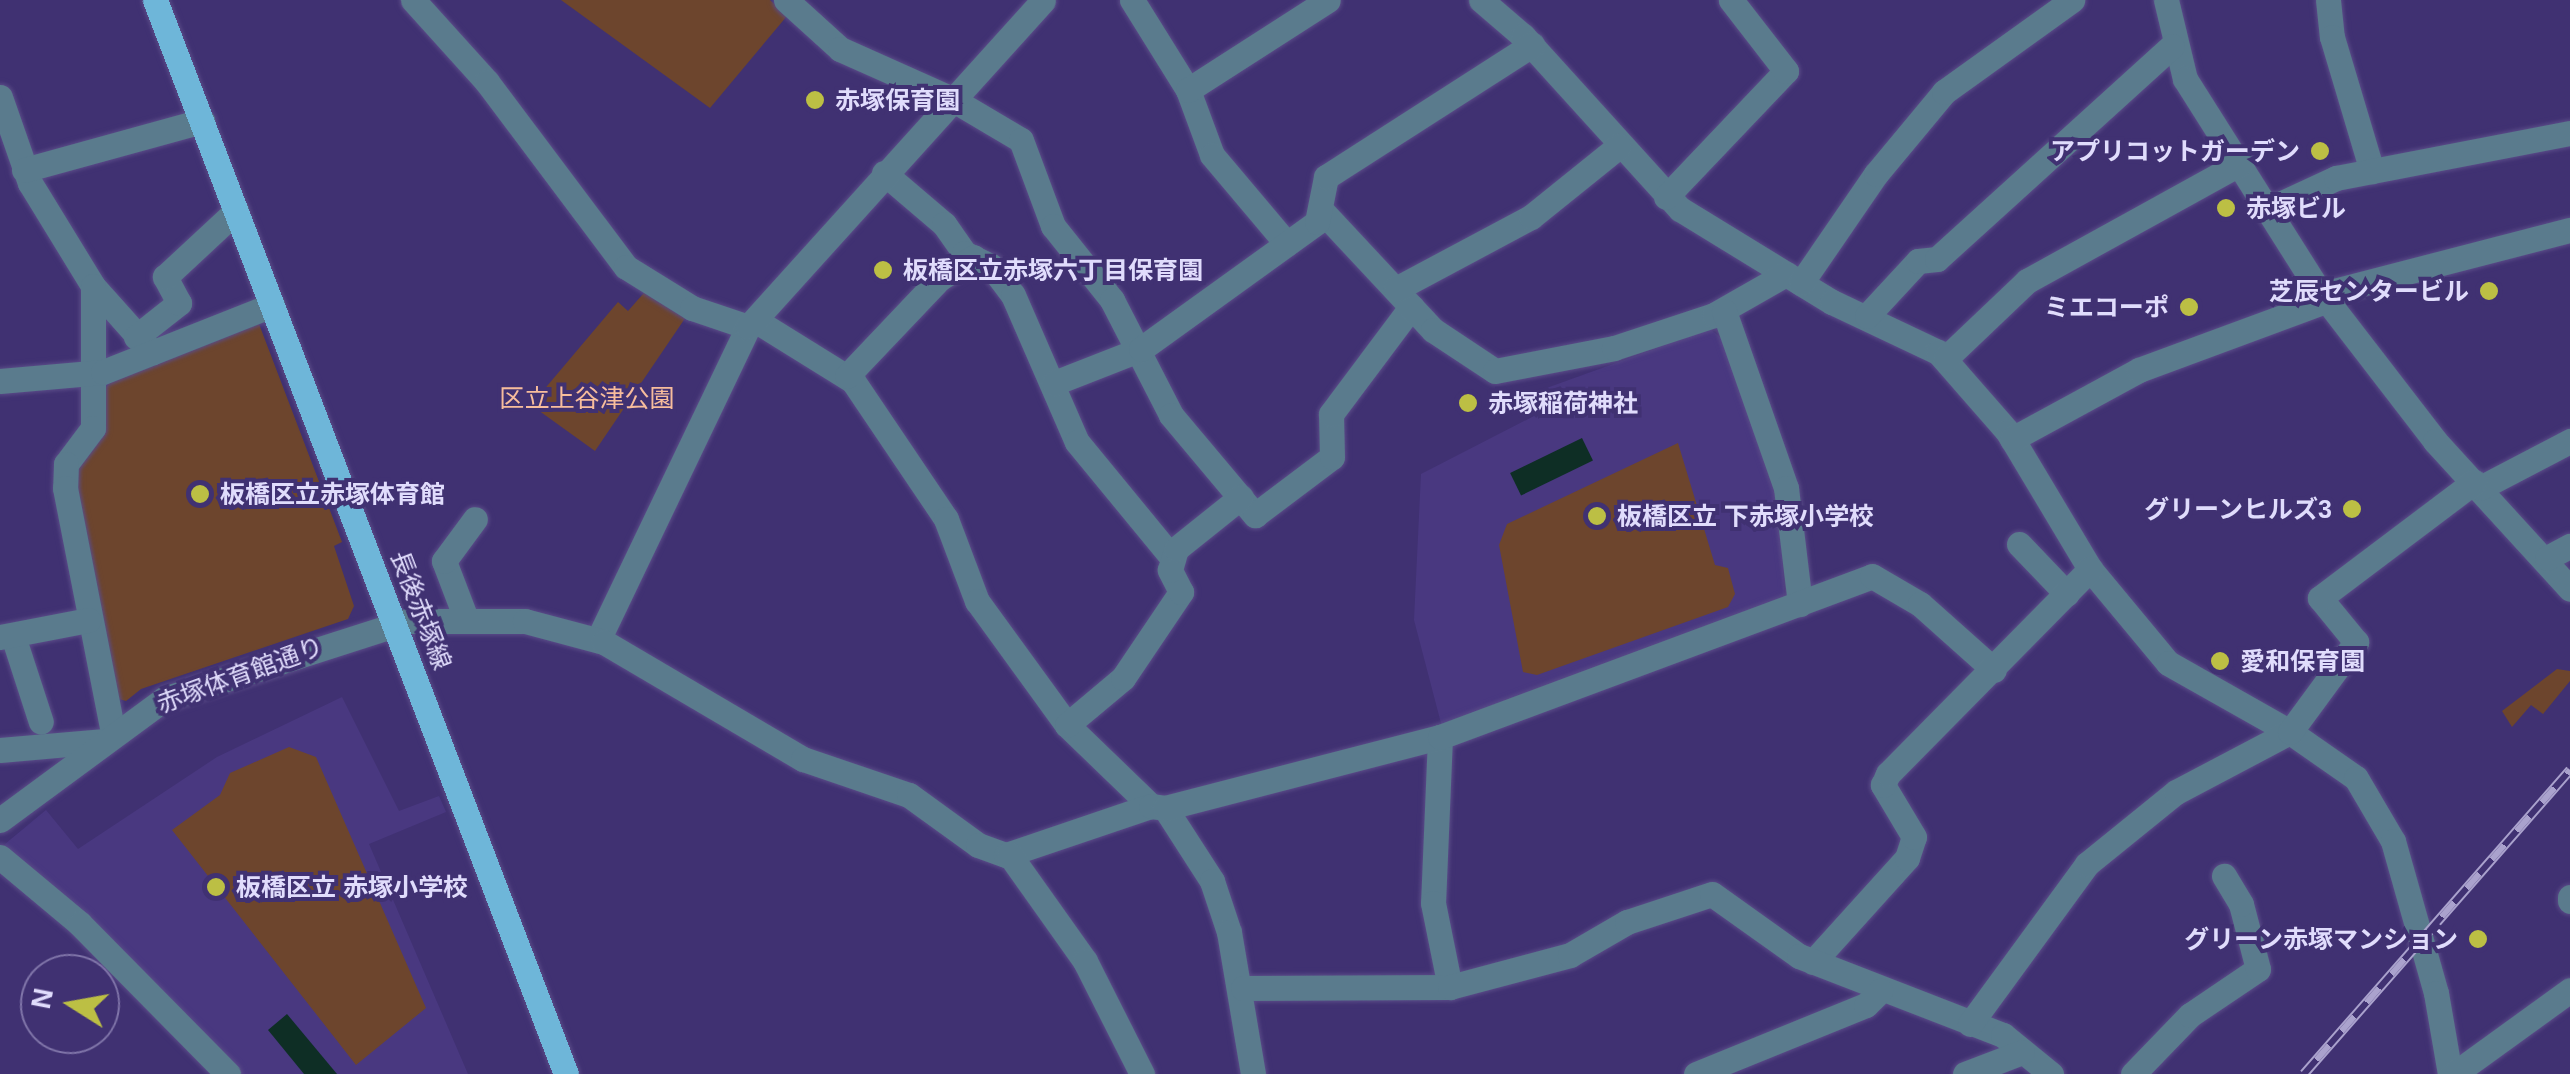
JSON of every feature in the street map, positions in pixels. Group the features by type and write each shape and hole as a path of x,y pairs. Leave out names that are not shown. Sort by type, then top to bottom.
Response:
{"main road":[{"name":"長後赤塚線","path":"155,0 566,1074"}],"street":[{"path":"413,0 486,82 626,268 692,308 753,324 847,376 946,519 976,601 1067,725 1158,807 1212,880 1243,988 1253,1074"},
{"path":"786,0 840,49 950,98 1021,140 1053,226 1112,300 1171,415 1255,515 1332,457 1331,414 1404,298 1531,217 1619,146"},
{"path":"601,641 753,324 950,98 1043,0"},
{"path":"1132,0 1188,90 1212,155 1287,244"},
{"path":"1188,90 1328,0"},
{"path":"1481,0 1532,45 1666,197 1794,278 1922,340 1945,359 2010,436 2090,569 2168,663 2290,732 2356,778 2393,841 2436,993 2452,1074 2570,990"},
{"path":"1666,197 1786,71 1731,0"},
{"path":"1321,210 1447,342 1509,372 1614,348 1724,311 1794,278 1944,92 2072,0"},
{"path":"2166,0 2172,46 2185,79 2271,208 2324,298 2477,485 2559,552 2570,589"},
{"path":"2328,0 2332,38 2372,171"},
{"path":"1054,383 1136,350 1287,244 1317,222 1326,178 1532,45"},
{"path":"1867,316 1918,261 1937,259 2172,46"},
{"path":"0,97 24,170 93,286 144,344"},
{"path":"24,170 202,121"},
{"path":"2271,208 2336,178 2570,133"},
{"path":"1945,359 2027,281 2241,164"},
{"path":"884,173 974,257 991,266 1014,295 1077,442 1173,559"},
{"path":"144,344 179,303 164,276 236,212"},
{"path":"2010,436 2139,370 2324,298 2570,230"},
{"path":"847,376 939,279 974,257"},
{"path":"0,750 35,735 107,736 65,488 66,464 93,428 93,286"},
{"path":"0,380 93,374 144,344 272,305"},
{"path":"1724,311 1786,488 1800,604"},
{"path":"1970,1024 2087,864 2176,792 2290,732 2356,642 2320,598 2477,485 2570,441"},
{"path":"1067,725 1123,678 1182,592 1170,570 1176,549 1241,498"},
{"path":"465,616 444,561 475,519"},
{"path":"2019,544 2066,594"},
{"path":"1813,962 1906,858 1914,837 1882,785 1888,774 2090,569"},
{"path":"1142,1074 1085,961 1009,854 1158,807 1440,738 1872,576 1920,604 1994,670"},
{"name":"赤塚体育館通り","path":"0,820 107,736 164,699 394,622 465,616 560,626 601,641 802,759 910,795 978,846 1009,854"},
{"path":"35,735 6,637 88,620"},
{"path":"1440,738 1433,903 1450,987"},
{"path":"0,857 80,924 228,1074"},
{"path":"2133,1074 2190,1015 2258,968 2241,904 2224,876"},
{"path":"1243,988 1450,987 1570,956 1628,922 1712,894 1813,962 1880,991 2003,1035 2051,1074"},
{"path":"1696,1074 1866,1005 1880,991"},
{"path":"1966,1074 2022,1052"}],"shaded area":[{"name":"板橋区立 下赤塚小学校","path":"1710,329 1724,340 1778,504 1785,599 1442,727 1414,620 1421,474 1534,416 1530,394"},
{"path":"1582,438 1593,460 1521,496 1510,473"},
{"name":"板橋区立 赤塚小学校","path":"342,697 399,811 439,796 446,812 369,844 468,1074 234,1074 120,964 120,954 109,954 6,855 5,844 46,810 78,849 217,757"},
{"path":"287,1014 337,1074 304,1074 268,1030"}],"green space":[{"path":"561,0 770,0 787,16 710,108"},
{"name":"区立上谷津公園","path":"650,286 692,308 595,451 531,405 618,302 628,311"},
{"name":"板橋区立赤塚体育館","path":"259,324 342,542 334,546 354,606 348,619 141,689 126,701 115,698 78,519 77,469 105,434 103,391 110,382"},
{"path":"1678,443 1715,565 1728,568 1735,594 1728,607 1537,675 1523,672 1499,545 1507,524"},
{"path":"2557,669 2570,671 2570,681 2543,714 2531,705 2512,727 2502,711"},
{"path":"289,747 316,757 426,1008 356,1065 172,830 220,795 230,773"}],"railway":[{"path":"2304,1074 2570,770"}],"place":[{"name":"赤塚保育園","path":"815,100"},
{"name":"アプリコットガーデン","path":"2320,151"},
{"name":"赤塚ビル","path":"2226,208"},
{"name":"板橋区立赤塚六丁目保育園","path":"883,270"},
{"name":"芝辰センタービル","path":"2489,291"},
{"name":"ミエコーポ","path":"2189,307"},
{"name":"赤塚稲荷神社","path":"1468,403"},
{"name":"板橋区立赤塚体育館","path":"200,494"},
{"name":"グリーンヒルズ3","path":"2352,509"},
{"name":"板橋区立 下赤塚小学校","path":"1597,516"},
{"name":"愛和保育園","path":"2220,661"},
{"name":"板橋区立 赤塚小学校","path":"216,887"},
{"name":"グリーン赤塚マンション","path":"2478,939"}]}
